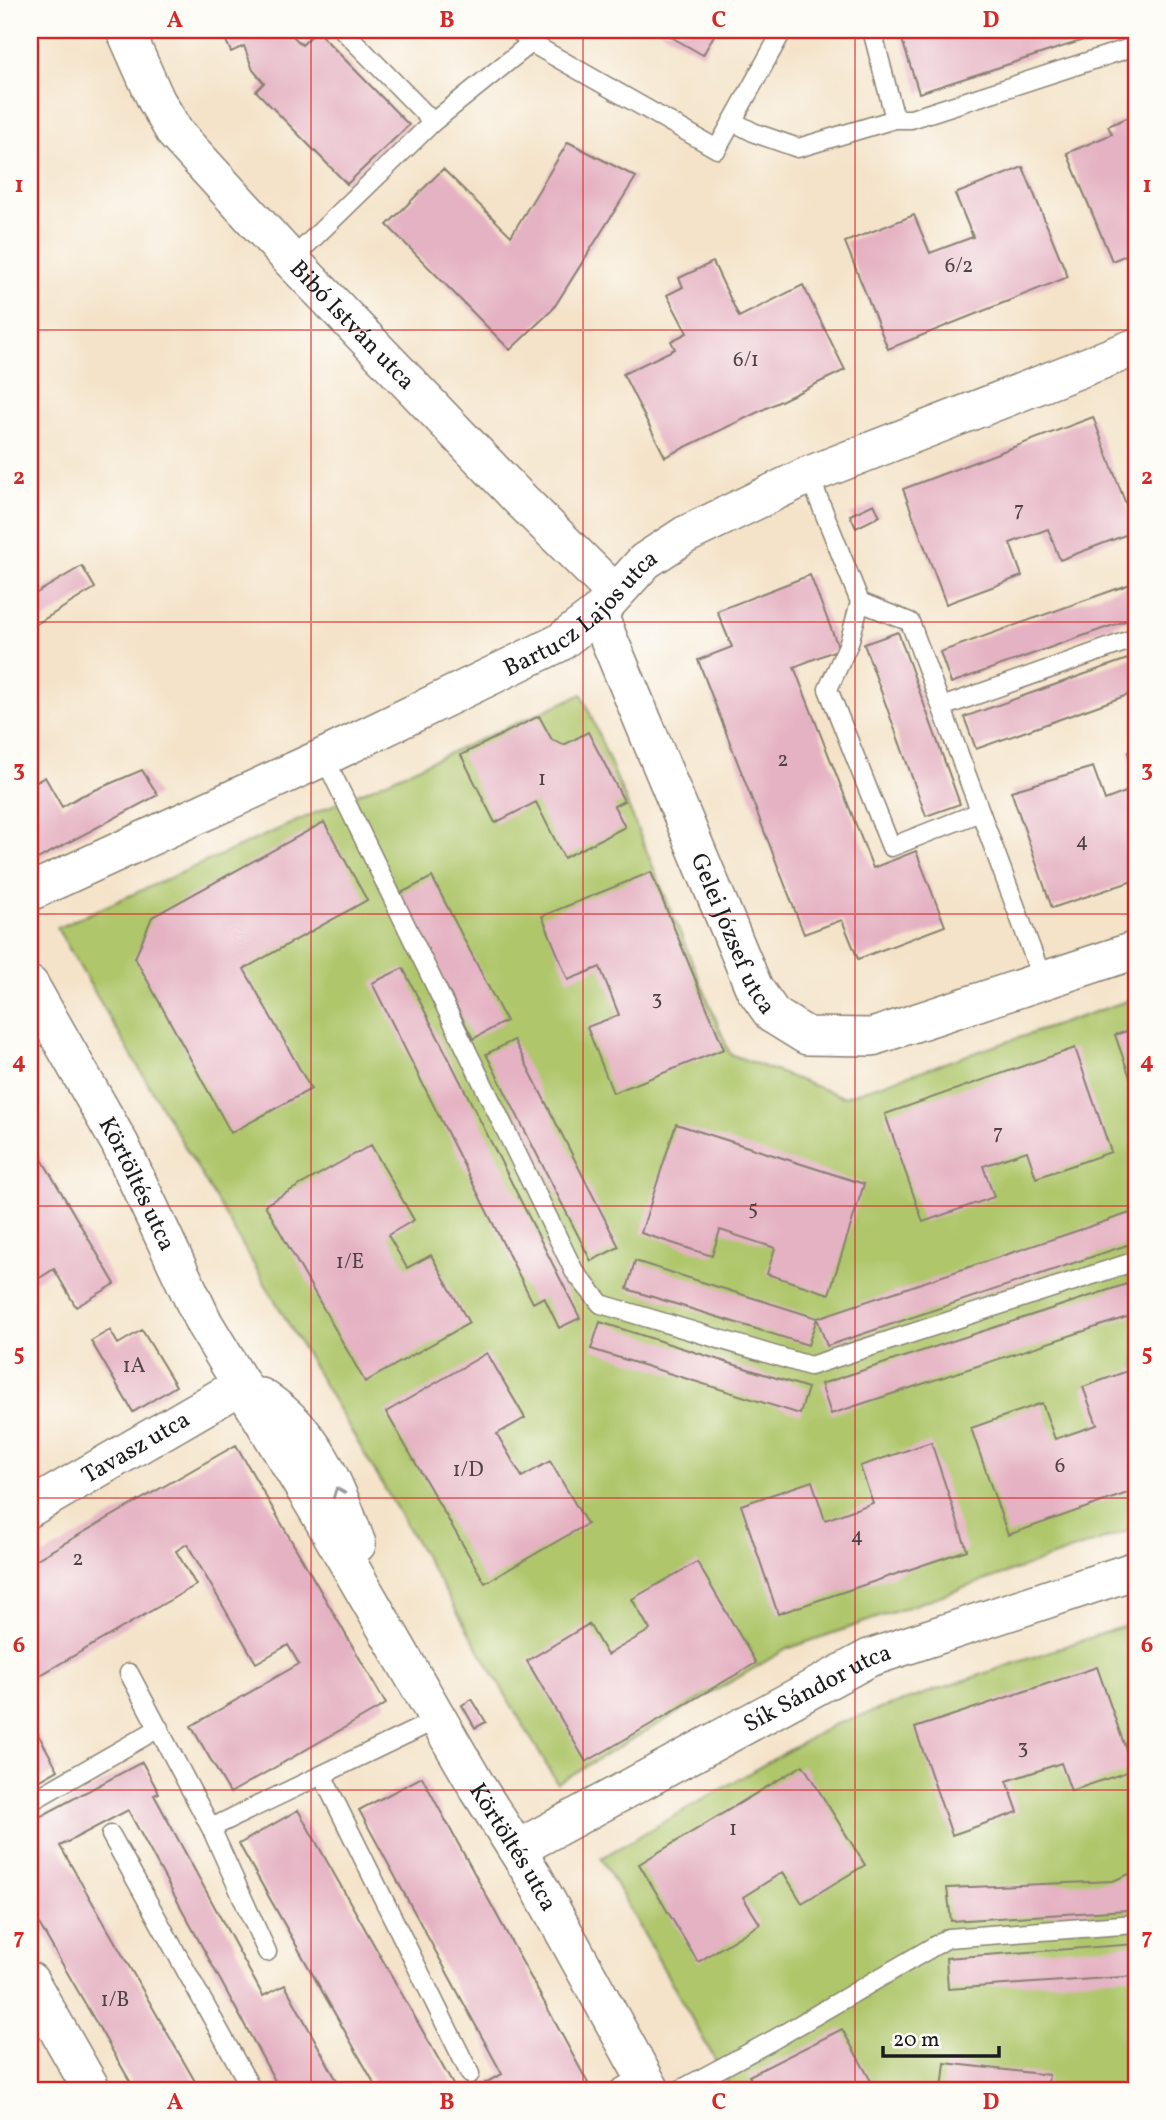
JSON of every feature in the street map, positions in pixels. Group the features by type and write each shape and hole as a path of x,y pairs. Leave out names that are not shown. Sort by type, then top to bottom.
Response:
{"street":[{"name":"Bibó István utca","path":"125,30 156,100 175,133 291,260 518,497 607,603"},
{"name":"Bartucz Lajos utca","path":"30,892 324,757 559,643 607,603 645,561 685,535 809,475 1136,347"},
{"name":"Gelei József utca","path":"607,603 754,988 773,1015 807,1036 873,1037 1136,950"},
{"name":"Körtöltés utca","path":"30,985 120,1144 204,1323 242,1385 285,1413 314,1447 330,1474 358,1545 372,1604 517,1849 637,2085"},
{"name":"Tavasz utca","path":"30,1508 242,1385"},
{"name":"Sík Sándor utca","path":"517,1849 869,1658 1136,1570"},
{"path":"30,1980 92,2090"}],"lane":[{"path":"342,30 433,122"},
{"path":"517,30 536,36 717,149 783,30"},
{"path":"873,30 895,118"},
{"path":"291,260 433,122 536,36"},
{"path":"732,121 754,133 798,148 895,118 911,119 1136,46"},
{"path":"809,475 860,602 849,643 828,688 891,847 980,812"},
{"path":"860,602 910,622 1043,981"},
{"path":"942,707 1136,638"},
{"path":"324,757 574,1271 601,1304 810,1366 1136,1261"},
{"path":"129,1673 211,1828 267,1952"},
{"path":"211,1828 438,1719"},
{"path":"30,1802 159,1728"},
{"path":"322,1775 470,2074"},
{"path":"111,1835 252,2090"},
{"path":"680,2090 773,2040 948,1938 1136,1924"}],"green space":[{"path":"582,694 730,1054 844,1097 1136,998 1136,1528 787,1649 557,1783 57,928"},
{"path":"1136,1622 1136,2090 732,2090 601,1858 833,1725"}],"building":[{"path":"221,30 287,30 302,45 317,31 409,125 347,184 256,91 264,83 253,70 244,46 231,52"},
{"path":"659,30 717,30 703,55"},
{"path":"899,30 1080,30 1084,40 919,93"},
{"path":"1136,114 1136,251 1112,261 1067,153 1112,134 1108,126"},
{"path":"568,142 636,177 553,309 510,350 387,225 443,169 511,236"},
{"path":"1023,167 1068,277 888,349 845,242 914,215 930,253 973,237 955,194"},
{"path":"713,262 739,317 803,285 845,370 665,457 623,374 675,349 671,341 687,333 667,295 683,287 679,278"},
{"path":"1093,417 1136,531 1060,560 1048,529 1010,543 1022,576 946,604 903,489"},
{"path":"874,504 880,516 856,528 850,515"},
{"path":"82,566 95,588 30,628 30,597"},
{"path":"810,575 839,649 794,667 873,868 916,851 945,926 858,959 842,920 804,934 698,660 732,647 717,611"},
{"path":"1136,582 1136,617 951,683 940,652"},
{"path":"898,632 960,804 926,816 864,644"},
{"path":"1136,656 1136,692 976,749 964,717"},
{"path":"539,716 552,740 564,745 588,732 624,801 614,806 625,827 564,858 536,802 495,823 461,755"},
{"path":"1136,749 1136,774 1128,752"},
{"path":"1093,767 1105,800 1136,788 1136,880 1052,908 1011,791"},
{"path":"142,770 158,795 34,861 30,853 30,785 45,777 62,807"},
{"path":"324,822 367,900 244,969 311,1089 231,1133 135,958 152,917"},
{"path":"651,872 724,1049 613,1093 587,1027 619,1015 600,967 568,980 542,916"},
{"path":"432,877 506,1021 473,1039 399,894"},
{"path":"403,968 580,1318 559,1328 544,1297 533,1303 372,983"},
{"path":"1136,1028 1136,1094 1115,1035"},
{"path":"514,1040 619,1247 591,1261 486,1054"},
{"path":"1075,1048 1111,1152 1036,1178 1027,1151 983,1166 994,1197 923,1222 885,1114"},
{"path":"676,1124 864,1184 829,1294 767,1274 775,1248 720,1230 712,1256 641,1233"},
{"path":"30,1139 115,1284 76,1307 54,1269 30,1284"},
{"path":"371,1145 414,1220 388,1235 407,1268 431,1255 469,1323 365,1382 265,1205"},
{"path":"1136,1211 1136,1242 827,1346 817,1318"},
{"path":"635,1261 817,1318 808,1345 627,1289"},
{"path":"1136,1281 1136,1314 831,1414 821,1384"},
{"path":"600,1322 808,1388 800,1414 591,1349"},
{"path":"110,1330 118,1344 142,1330 176,1386 133,1412 91,1341"},
{"path":"487,1353 525,1418 497,1434 522,1477 550,1461 587,1524 485,1583 386,1412"},
{"path":"1136,1368 1136,1490 1008,1535 971,1428 1042,1403 1055,1439 1097,1425 1083,1387"},
{"path":"931,1442 967,1550 778,1614 741,1505 812,1481 825,1520 873,1503 860,1466"},
{"path":"236,1445 386,1704 230,1793 191,1726 299,1664 288,1645 256,1663 187,1544 176,1551 196,1585 30,1681 30,1563"},
{"path":"697,1562 756,1663 586,1762 527,1661 589,1624 607,1655 650,1630 632,1599"},
{"path":"1097,1667 1133,1770 1071,1791 1061,1763 1007,1781 1018,1812 952,1835 915,1728"},
{"path":"472,1699 486,1722 475,1728 462,1705"},
{"path":"30,1720 58,1770 30,1786"},
{"path":"142,1762 159,1793 154,1795 263,1996 285,1985 342,2090 280,2090 128,1810 60,1846 200,2090 135,2090 30,1908 30,1822"},
{"path":"803,1765 865,1865 802,1903 783,1872 743,1897 760,1924 698,1962 639,1864"},
{"path":"422,1777 588,2083 575,2090 488,2090 485,2083 502,2074 359,1810"},
{"path":"298,1810 456,2090 378,2090 239,1844"},
{"path":"1136,1871 1136,1906 1127,1910 951,1921 947,1888 1113,1881"},
{"path":"1136,1944 1136,1976 948,1989 946,1958"},
{"path":"842,2029 876,2090 757,2090 749,2076"},
{"path":"945,2063 1049,2075 1047,2090 942,2090"},
{"path":"30,2076 38,2090 30,2090"},
{"path":"1136,2080 1136,2090 1104,2090 1104,2087"}]}
